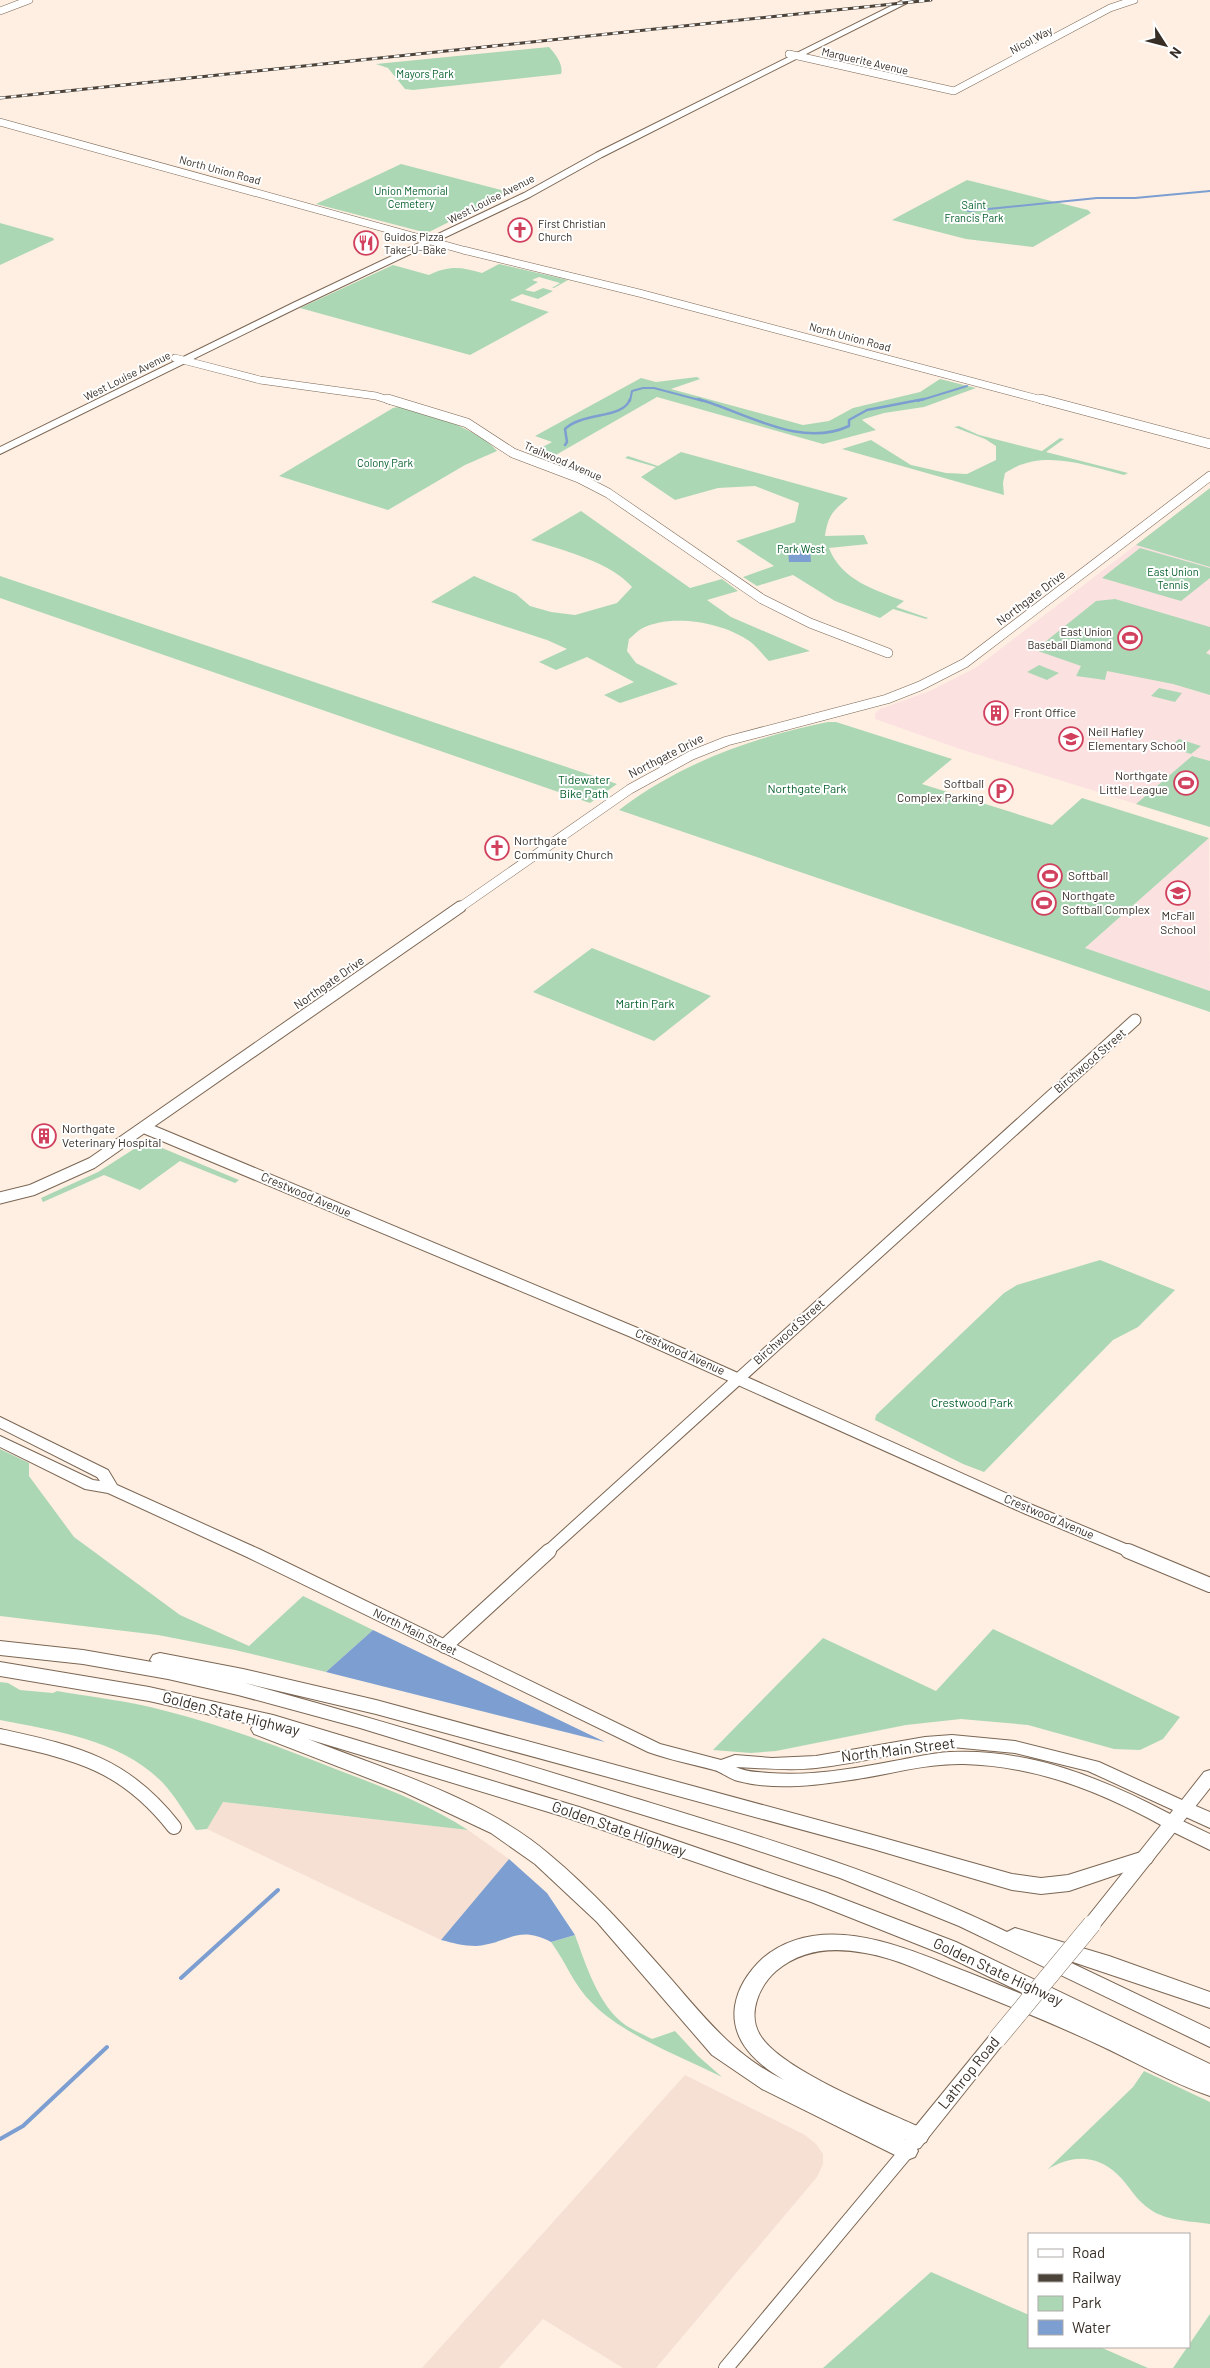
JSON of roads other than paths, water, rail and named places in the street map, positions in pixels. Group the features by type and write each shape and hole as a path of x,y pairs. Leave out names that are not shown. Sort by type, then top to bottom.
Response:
{"highway":[{"path":"0,1643 84,1648 176,1662 304,1689 854,1837 1012,1882 1041,1886 1069,1884 1144,1858"},
{"name":"Golden State Highway","path":"0,1648 84,1657 168,1672 298,1704 742,1838 847,1873 966,1921 1210,2039"},
{"name":"Golden State Highway","path":"0,1669 149,1694 273,1722 572,1812 818,1897 949,1948 1210,2074"},
{"path":"197,1705 411,1786 498,1828 542,1858 604,1917 692,2019 744,2068 770,2082 912,2144"},
{"path":"1178,1816 1210,1821"},
{"path":"1178,1816 1210,1843"},
{"path":"966,1921 1102,1962 1210,2000"},
{"path":"912,2144 783,2068 755,2044 744,2023 745,2006 750,1988 771,1962 784,1953 812,1944 829,1942 872,1945 1066,2020 1210,2087"}],"main road":[{"name":"West Louise Avenue","path":"0,444 434,241 527,195 599,155 900,0"},
{"name":"West Louise Avenue","path":"0,451 286,303 424,239 526,188 588,152 909,0"},
{"name":"North Main Street","path":"0,1422 103,1474 111,1488"},
{"name":"North Main Street","path":"0,1441 90,1485 111,1488 252,1553 654,1748 701,1762 722,1766 732,1775 803,1781 934,1760 964,1758 1006,1761 1061,1772 1178,1816"},
{"name":"Lathrop Road","path":"912,2144 1210,1776"}],"street":[{"path":"0,11 29,0"},
{"name":"Nicol Way","path":"936,89 950,91 959,89 1110,8 1134,0"},
{"name":"Marguerite Avenue","path":"794,55 936,89"},
{"name":"North Union Road","path":"0,122 424,239 1210,444"},
{"name":"Trailwood Avenue","path":"183,357 260,380 376,396 467,423 512,452 579,478 608,493 762,599 788,613 888,652"},
{"name":"Northgate Drive","path":"0,1198 32,1190 66,1177 92,1164 636,784 692,755 727,741 887,699 946,674 980,652 1210,476"},
{"name":"Birchwood Street","path":"445,1646 1136,1020"},
{"name":"Crestwood Avenue","path":"145,1128 739,1378 1028,1509 1210,1585"},
{"path":"0,1736 73,1753 116,1772 135,1784 155,1803 174,1827"},
{"name":"Lathrop Road","path":"726,2368 912,2144"}],"water":[{"path":"788,550 810,550 811,562 789,562"},
{"path":"373,1630 605,1742 326,1672"},
{"path":"509,1859 547,1893 575,1935 551,1942 539,1937 521,1935 487,1945 476,1946 441,1940"}],"waterway":[{"path":"968,211 1097,198 1135,198 1210,191"},
{"path":"918,401 967,386"},
{"path":"630,401 632,391 643,388 654,388 703,401"},
{"path":"565,445 567,442 565,429 572,424 620,410 630,399"},
{"path":"698,399 773,426 811,433 830,432 849,426 849,420 867,410 924,399"},
{"path":"181,1978 278,1890"},
{"path":"0,2139 23,2126 107,2047"}],"railway":[{"path":"0,98 931,0"}],"place":[{"name":"First Christian Church","path":"520,230"},
{"name":"Guidos Pizza Take-U-Bake","path":"366,243"},
{"name":"East Union Baseball Diamond","path":"1130,638"},
{"name":"Front Office","path":"996,713"},
{"name":"Neil Hafley Elementary School","path":"1071,739"},
{"name":"Northgate Little League","path":"1186,783"},
{"name":"Softball Complex Parking","path":"1001,791"},
{"name":"Northgate Community Church","path":"497,848"},
{"name":"Softball","path":"1050,876"},
{"name":"McFall School","path":"1178,893"},
{"name":"Northgate Softball Complex","path":"1044,903"},
{"name":"Northgate Veterinary Hospital","path":"44,1136"}],"park label":[{"name":"Mayors Park","path":"425,74"},
{"name":"Union Memorial Cemetery","path":"411,197"},
{"name":"Saint Francis Park","path":"974,211"},
{"name":"Colony Park","path":"385,463"},
{"name":"Park West","path":"801,549"},
{"name":"East Union Tennis","path":"1173,578"},
{"name":"Tidewater Bike Path","path":"584,787"},
{"name":"Northgate Park","path":"807,789"},
{"name":"Martin Park","path":"645,1004"},
{"name":"Crestwood Park","path":"972,1403"}]}
